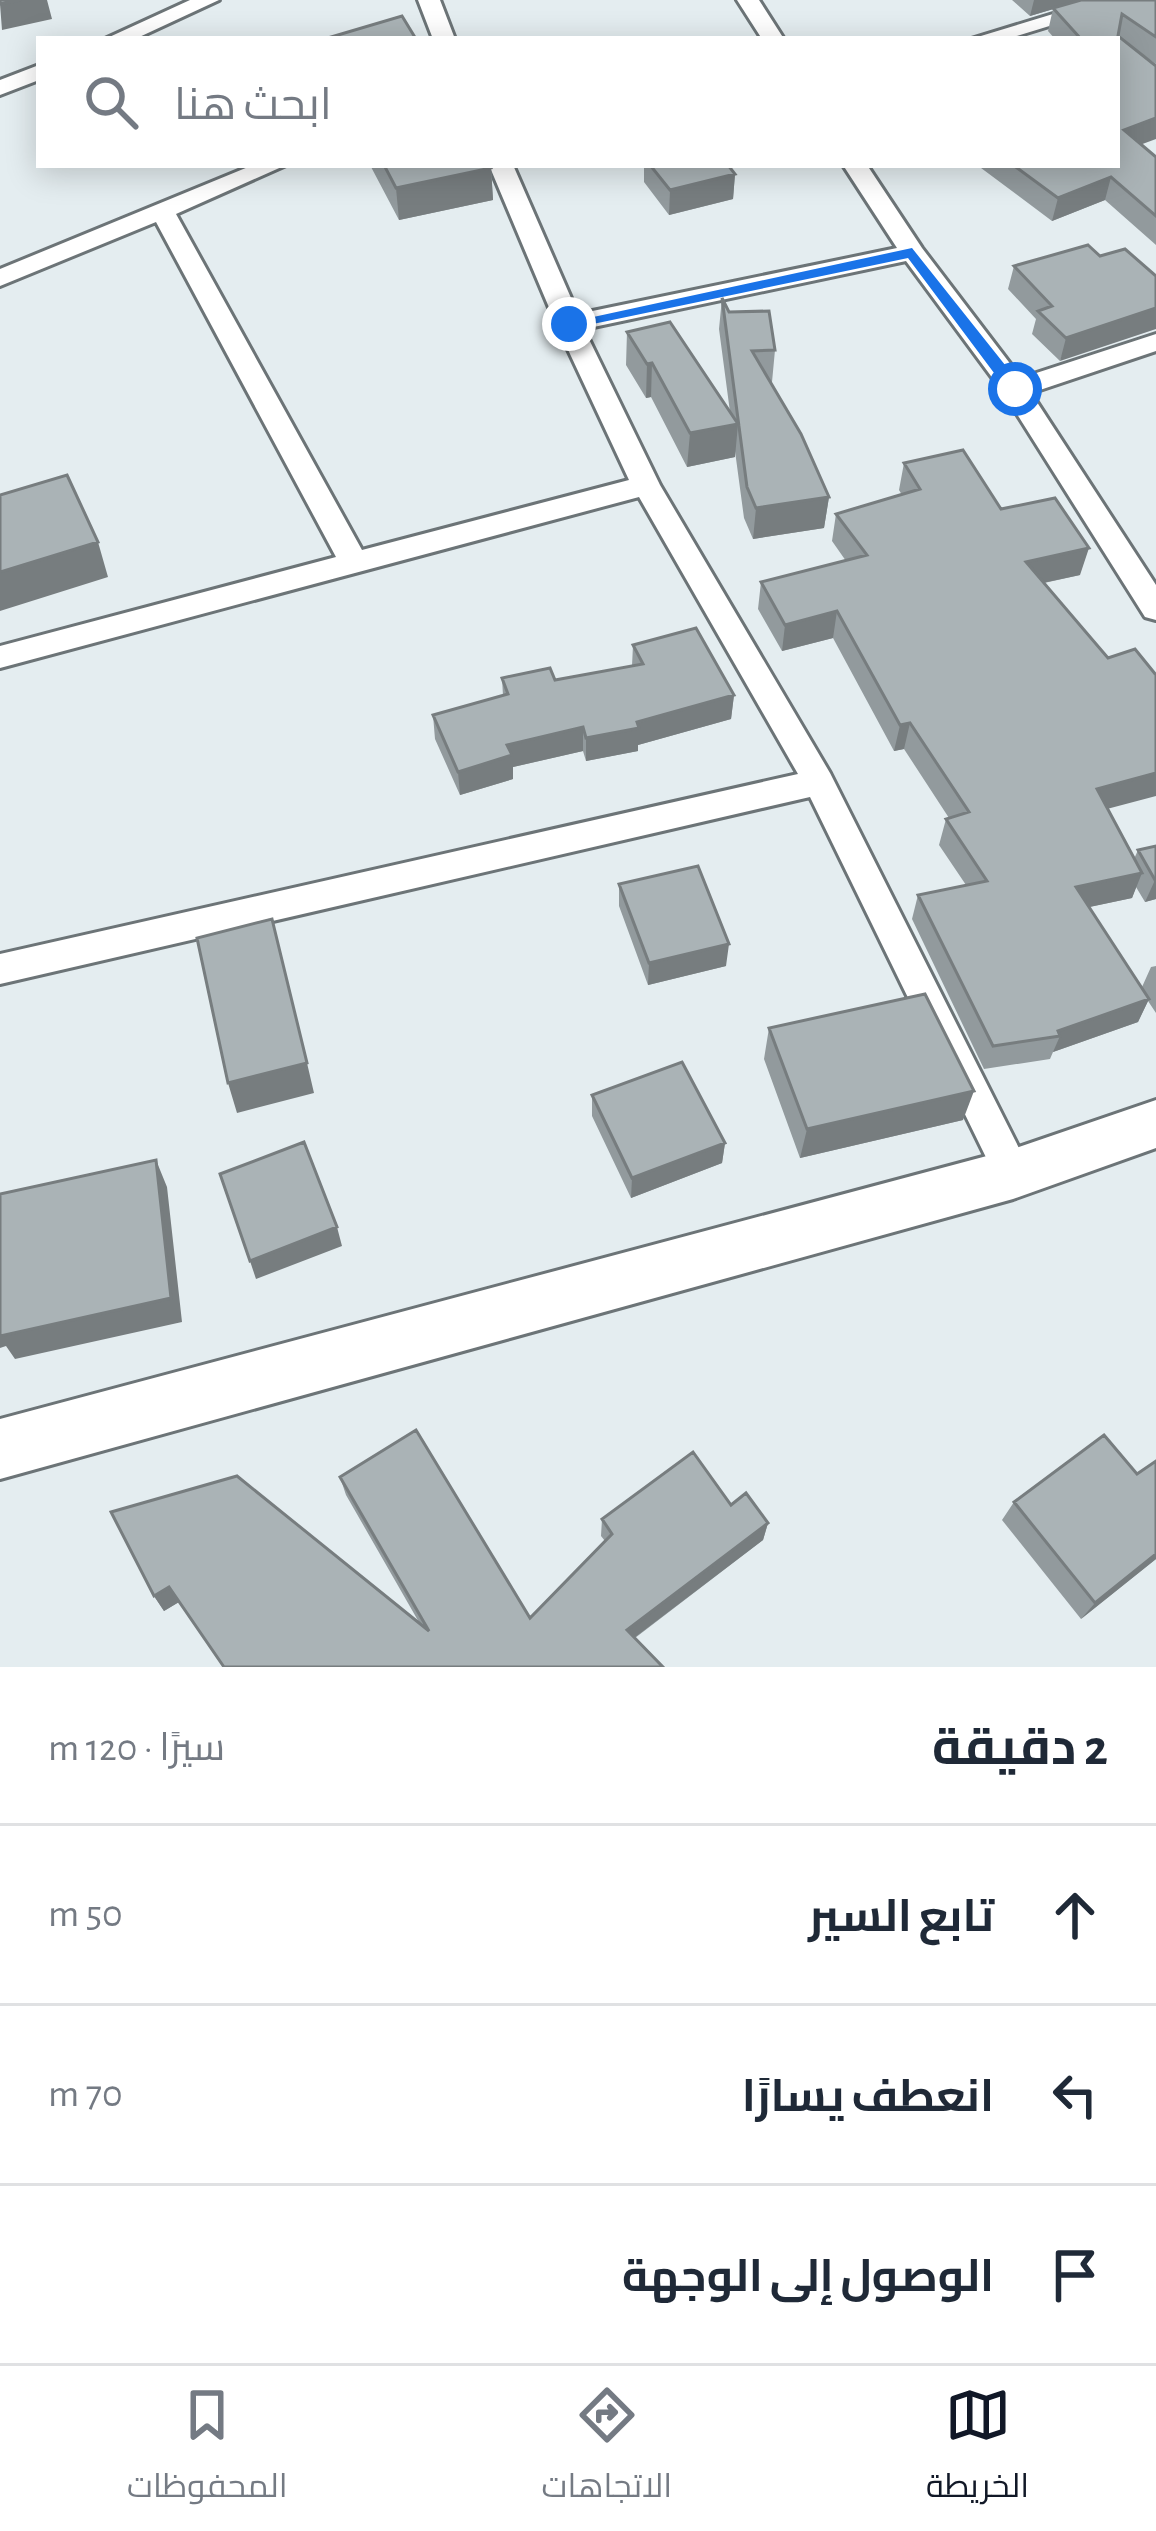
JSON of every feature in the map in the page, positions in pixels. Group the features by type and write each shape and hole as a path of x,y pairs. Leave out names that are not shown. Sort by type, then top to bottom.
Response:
{"street":[{"path":"123,36 208,0"},
{"path":"429,0 443,36"},
{"path":"748,0 771,36"},
{"path":"998,36 1083,20 1123,0"},
{"path":"0,88 36,73"},
{"path":"0,278 267,168"},
{"path":"502,168 569,324 646,485 819,782 1013,1174"},
{"path":"857,168 912,252 1015,389 1156,609"},
{"path":"163,212 354,563"},
{"path":"569,324 912,252"},
{"path":"1015,389 1156,342"},
{"path":"0,657 646,485"},
{"path":"0,969 819,782"},
{"path":"0,1449 1013,1174 1156,1124"}],"building":[{"path":"1081,0 1156,0 1156,37 1122,14 1118,36 1078,36 1053,8"},
{"path":"402,16 414,36 334,36"},
{"path":"1120,38 1156,66 1156,118 1124,130 1156,157 1156,216 1111,177 1058,198 1017,168 1120,168"},
{"path":"386,168 491,168 396,188"},
{"path":"652,168 730,168 735,174 670,190"},
{"path":"1088,245 1100,256 1125,249 1156,276 1156,308 1066,338 1038,311 1052,306 1014,266"},
{"path":"722,298 729,312 769,311 775,350 752,351 801,434 829,497 756,508 747,487"},
{"path":"670,322 738,424 690,433 652,363 647,364 627,332"},
{"path":"963,450 1001,509 1055,498 1089,548 1026,562 1108,658 1135,649 1156,675 1156,773 1097,789 1142,873 1076,887 1149,999 1058,1031 1060,1036 993,1046 918,895 987,881 946,819 969,812 910,723 900,725 837,611 785,625 761,582 867,555 836,514 920,489 904,463"},
{"path":"67,475 98,542 0,572 0,495"},
{"path":"696,628 734,695 637,722 639,728 586,738 583,727 507,745 512,755 458,772 433,715 508,694 502,678 550,668 555,680 643,664 633,645"},
{"path":"1156,846 1156,879 1155,880 1138,850"},
{"path":"698,866 729,944 649,963 619,884"},
{"path":"272,919 307,1063 228,1083 197,938"},
{"path":"925,994 974,1091 807,1129 769,1028"},
{"path":"682,1062 725,1143 632,1178 592,1095"},
{"path":"304,1142 337,1227 250,1261 220,1174"},
{"path":"156,1160 171,1298 0,1336 0,1194"},
{"path":"416,1430 530,1618 612,1534 602,1519 693,1452 731,1505 746,1493 768,1523 627,1630 663,1667 224,1667 169,1587 154,1596 111,1512 237,1476 429,1631 340,1477"},
{"path":"1104,1435 1137,1474 1156,1461 1156,1554 1095,1603 1014,1502"}],"route":[{"path":"569,324 912,252 1015,389"}]}
